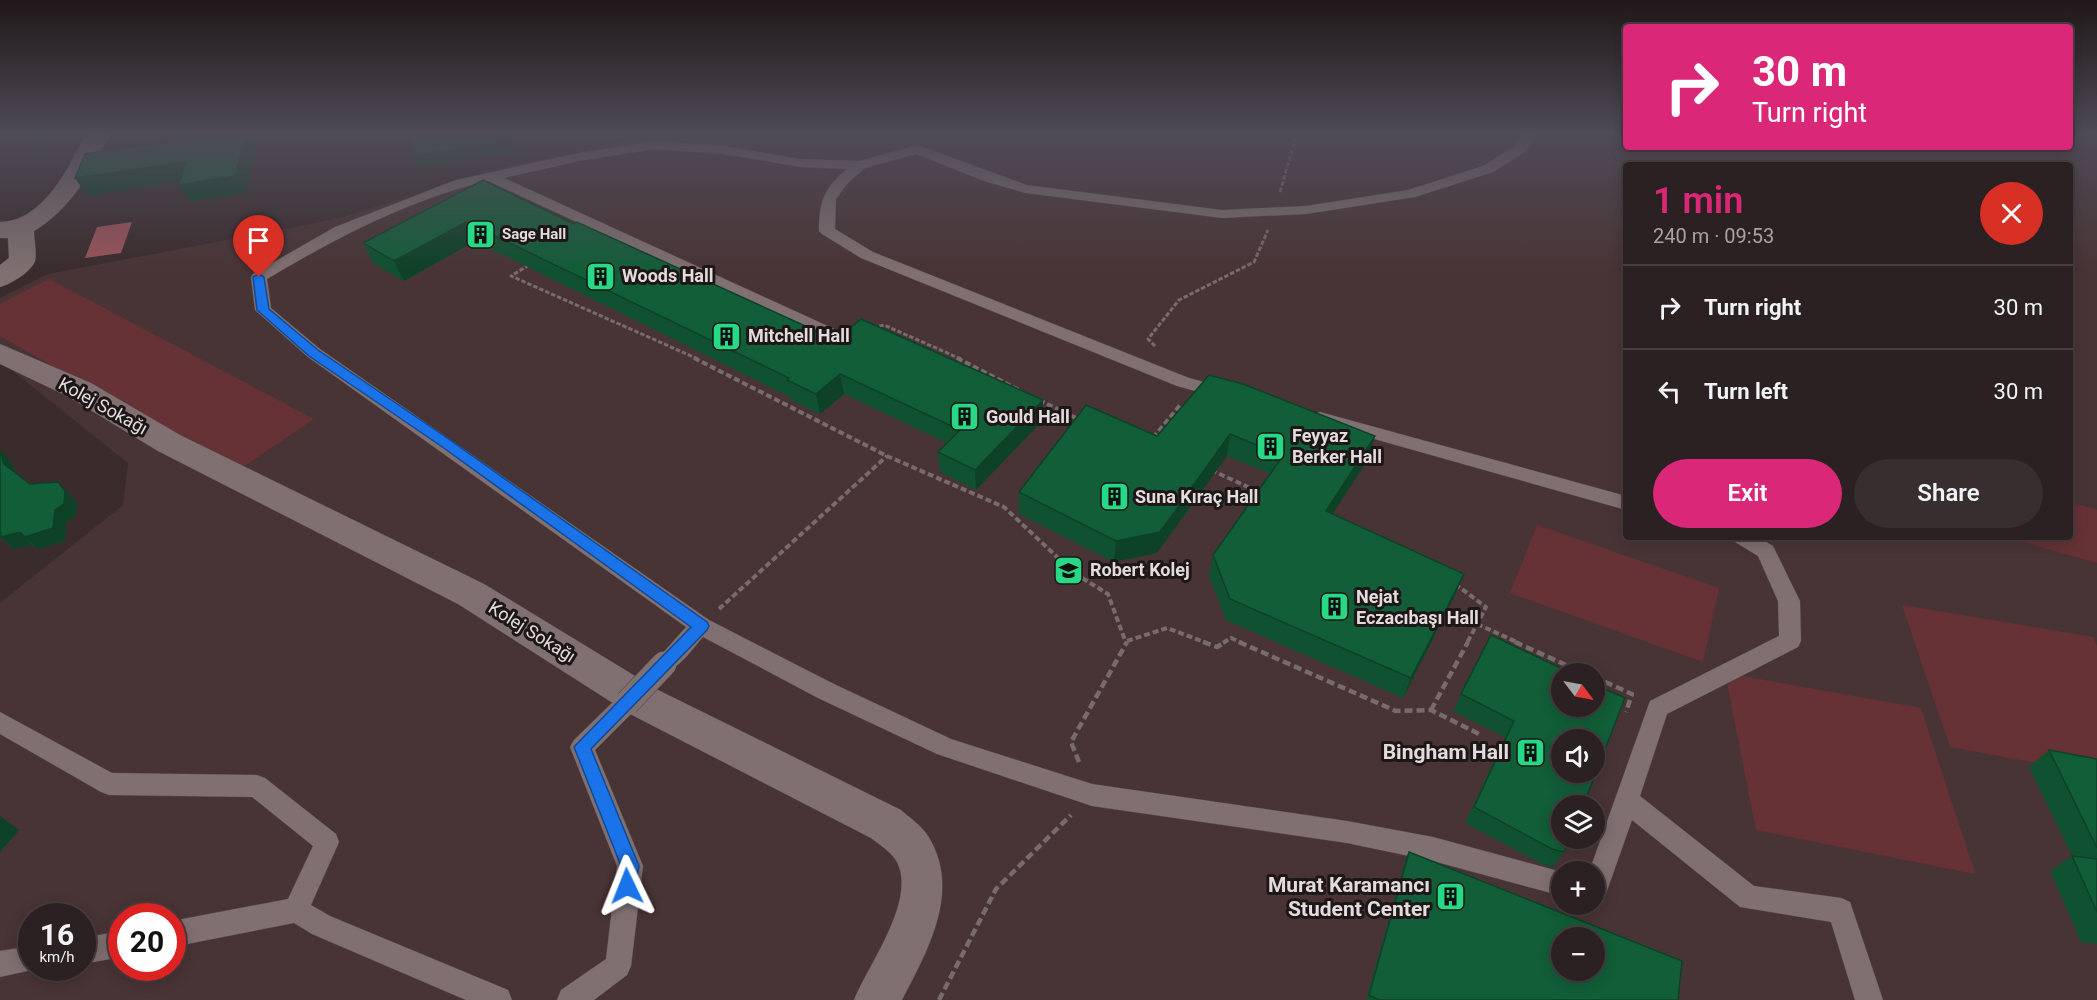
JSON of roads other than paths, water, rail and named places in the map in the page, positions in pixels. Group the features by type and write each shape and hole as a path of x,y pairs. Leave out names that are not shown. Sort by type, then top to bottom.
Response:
{"street":[{"path":"0,279 22,260 10,229 41,216 71,180"},
{"name":"Kolej Sokağı","path":"0,353 80,390 169,443 471,594 644,702 886,824 913,850 922,878 916,922 877,1000"}],"lane":[{"path":"478,180 461,183 340,230 259,277 263,310 314,353 445,443 701,626 826,691 945,747 1092,795 1358,834 1433,849 1551,881"},
{"path":"497,180 837,337"},
{"path":"843,180 826,200 828,231 867,255 1177,379 1240,396"},
{"path":"995,180 1026,189 1222,214 1306,210 1410,194 1457,180"},
{"path":"1307,414 1623,501"},
{"path":"1605,862 1658,708 1790,641 1789,601 1766,551 1747,540"},
{"path":"571,1000 618,966 630,866 582,747 701,626"},
{"path":"0,722 109,784 257,786 327,842 296,910"},
{"path":"1627,801 1749,898 1841,911 1869,1000"},
{"path":"186,931 296,910 321,925 498,1000"},
{"path":"0,964 18,961"}],"place":[{"name":"Sage Hall","path":"481,234"},
{"name":"Woods Hall","path":"601,276"},
{"name":"Mitchell Hall","path":"727,336"},
{"name":"Gould Hall","path":"965,417"},
{"name":"Feyyaz Berker Hall","path":"1271,446"},
{"name":"Suna Kıraç Hall","path":"1114,497"},
{"name":"Robert Kolej","path":"1069,570"},
{"name":"Nejat Eczacıbaşı Hall","path":"1335,607"},
{"name":"Bingham Hall","path":"1530,752"},
{"name":"Murat Karamancı Student Center","path":"1451,897"}]}
